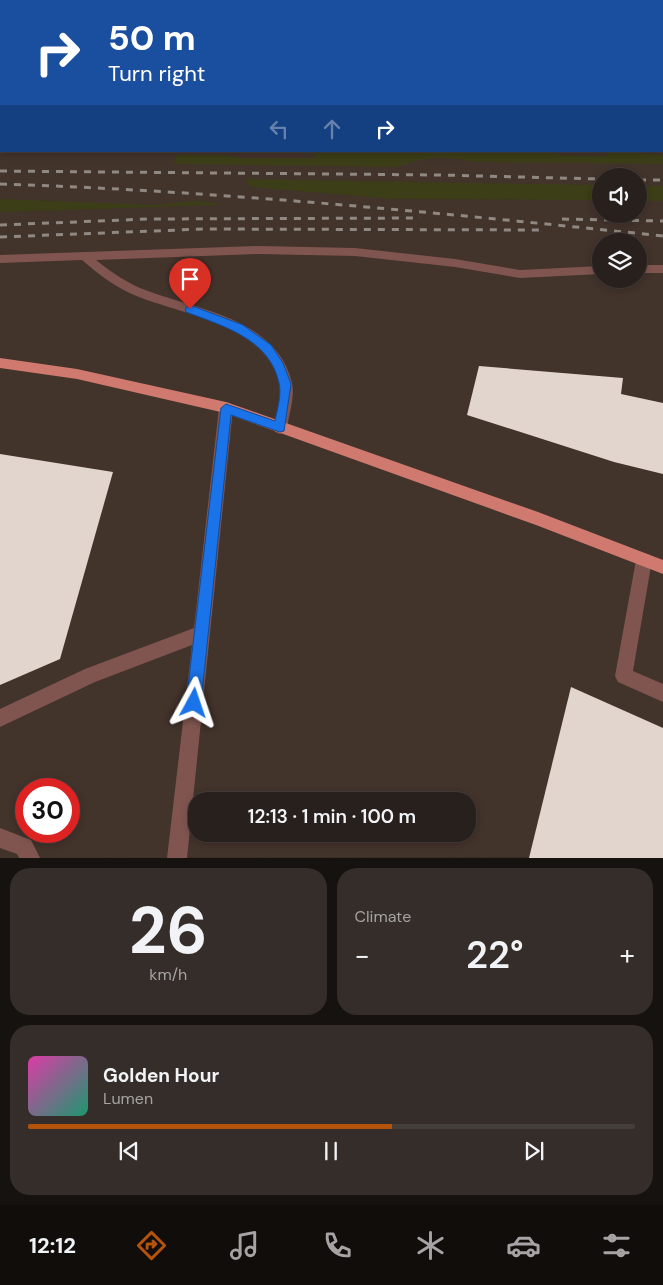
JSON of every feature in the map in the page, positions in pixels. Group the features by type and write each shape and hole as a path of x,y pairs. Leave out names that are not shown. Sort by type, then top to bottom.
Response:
{"main road":[{"path":"0,363 77,374 226,408 538,519 663,567"}],"street":[{"path":"0,259 258,250 356,252 455,263 520,274 592,270"},
{"path":"83,255 106,276 142,294 205,314 239,328 268,348 278,363 286,384 280,428"},
{"path":"647,269 663,269"},
{"path":"177,858 226,408"},
{"path":"644,560 624,676 663,693"},
{"path":"0,718 91,675 200,634"},
{"path":"0,838 24,847 30,858"}],"shaded area":[{"path":"0,152 663,152 663,857 0,858"}],"green space":[{"path":"312,152 550,152 559,155 606,156 608,152 622,152 663,155 663,164 475,162 436,158 408,163 398,167 174,164 175,155 225,155 242,158 318,158"},
{"path":"245,179 592,185 592,200 393,199 250,187"},
{"path":"647,186 663,186 663,201 647,201"},
{"path":"0,199 155,205 194,201 219,203 218,205 0,212"}],"building":[{"path":"479,366 623,378 621,394 663,403 663,474 614,462 467,415"},
{"path":"0,454 113,472 60,659 0,685"},
{"path":"571,687 663,728 663,858 529,858"}],"railway":[{"path":"0,171 440,175 592,179"},
{"path":"647,180 663,180"},
{"path":"0,184 249,197 415,211 663,236"},
{"path":"0,225 148,219 420,218"},
{"path":"562,219 663,221"},
{"path":"0,237 204,229 543,230"}],"route":[{"path":"190,309 239,328 268,348 278,363 286,384 280,428 226,408 194,703"}]}
